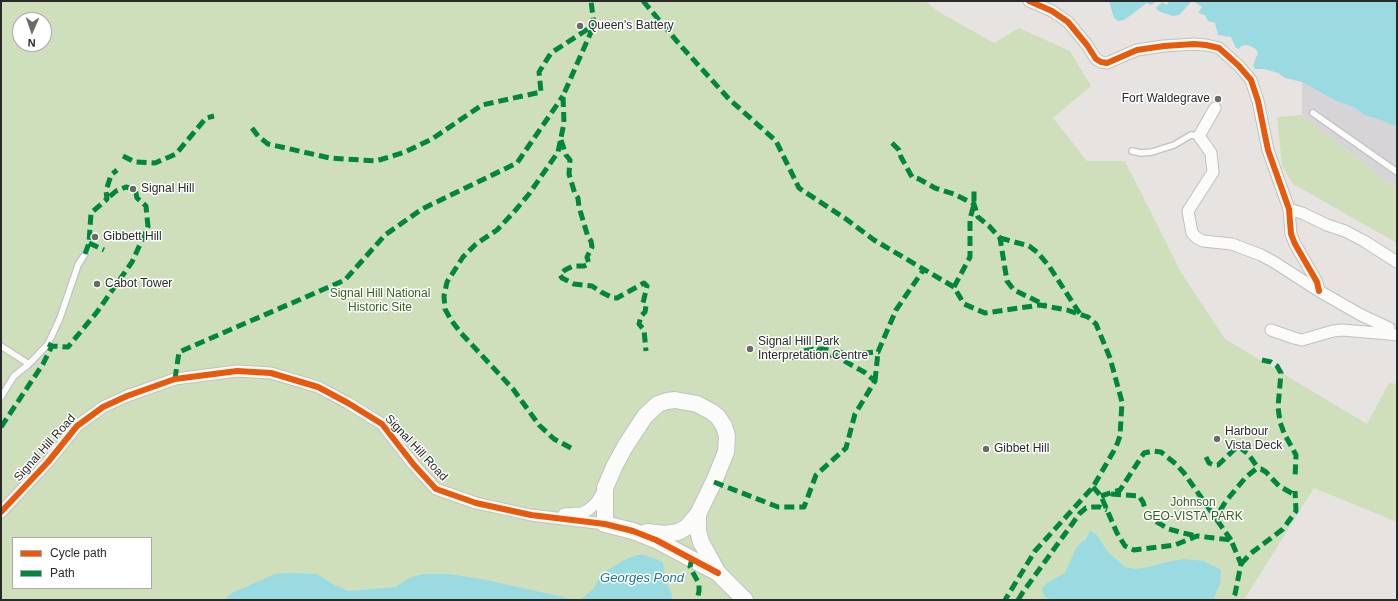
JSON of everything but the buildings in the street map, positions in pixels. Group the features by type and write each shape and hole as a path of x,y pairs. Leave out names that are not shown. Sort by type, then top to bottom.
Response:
{"street":[{"path":"1029,1 1052,11 1068,22 1096,59 1101,62 1107,62 1137,50 1194,44 1219,48 1239,66 1251,80 1258,101 1268,150 1288,209 1291,234 1294,244 1317,282 1319,291"},
{"path":"1215,108 1199,136 1211,153 1213,172 1188,210 1192,232 1197,238 1204,241 1232,244 1261,255 1361,315 1389,328 1393,334"},
{"path":"1288,209 1302,213 1327,225 1345,231 1397,262"},
{"path":"1271,330 1302,340 1333,331 1342,330 1393,334"},
{"name":"Signal Hill Road","path":"1,512 48,462 77,426 103,407 127,396 176,379 237,371 271,373 318,387 382,424 414,465 436,489 476,503 541,517 605,524 633,531 656,540 718,573"},
{"name":"Signal Hill Road","path":"541,517 587,511 596,503 626,445 638,425 652,408 666,401 675,400 696,404 712,412 718,417 724,426 727,442 722,465 698,514 699,538 718,573 745,600"},
{"path":"605,488 605,524"},
{"path":"633,531 665,534 675,533 686,527 698,514"}],"lane":[{"path":"1312,113 1397,172"},
{"path":"1132,151 1141,153 1152,152 1174,145 1192,135 1199,136"},
{"path":"1,397 14,376 29,364 48,344 60,318 78,265 85,254"},
{"path":"1,346 29,364"}],"shaded area":[{"path":"1302,82 1338,102 1354,107 1365,115 1397,127 1397,189 1302,115"}],"green space":[{"name":"Signal Hill National Historic Site","path":"1,1 925,1 939,12 994,43 1019,28 1070,51 1091,86 1053,118 1087,161 1125,161 1182,274 1225,339 1367,424 1389,383 1397,384 1397,522 1314,488 1244,600 1,600"},
{"path":"1302,115 1397,189 1397,243 1293,184 1282,166 1277,117"}],"water":[{"path":"1109,1 1157,1 1151,5 1147,3 1124,20 1118,21 1114,18"},
{"path":"1169,1 1192,1 1179,15 1173,16 1158,11 1156,8 1162,2 1167,5"},
{"path":"1193,1 1397,1 1397,127 1364,115 1354,107 1338,102 1302,82 1285,78 1278,73 1264,69 1255,69 1253,65 1258,53 1256,49 1246,45 1241,46 1239,49 1236,48 1231,37 1218,35 1215,23 1208,21 1205,15 1198,13 1202,7"},
{"path":"1090,531 1096,534 1108,552 1125,567 1135,569 1144,568 1184,559 1204,561 1221,570 1220,584 1213,600 1050,600 1044,596 1042,589 1047,583 1065,573 1077,546 1086,539"},
{"name":"Georges Pond","path":"637,555 645,555 663,562 665,579 672,595 672,600 580,600 593,589 598,580 606,571 626,559"},
{"name":"Georges Pond","path":"275,574 317,574 348,591 396,587 409,578 422,574 449,574 482,579 576,600 224,600 232,593"}],"marked path":[{"path":"252,128 258,136 268,144 330,158 376,161 405,152 432,139 482,105 541,92 539,72 551,53 594,25 591,1"},
{"path":"643,1 729,99 776,141 799,188 846,219 874,240 954,287 964,304 985,313 1040,305 1067,310 1088,317 1096,324 1110,358 1122,402 1120,436 1116,447 1093,487 1035,551 1005,600"},
{"path":"571,448 554,439 539,425 513,389 461,333 445,309 444,296 447,282 463,257 476,244 497,230 514,212 529,194 558,152 564,123 563,96 594,25"},
{"path":"175,379 179,352 345,280 385,235 422,209 517,163 563,96"},
{"path":"123,156 135,162 155,163 176,154 206,118 214,116"},
{"path":"561,140 566,155 570,160 569,174 575,194 578,198 579,207 592,247 587,257 589,264 584,266 573,266 565,270 560,275 562,278 574,284 592,286 613,298 617,298 644,283 647,286 643,303 646,306 645,312 641,316 639,324 644,330 646,351"},
{"path":"892,143 899,150 901,157 912,177 974,204 978,217 1000,238 1007,281 1014,290 1045,305"},
{"path":"85,254 89,243 91,213 107,199 106,191 111,175 117,170"},
{"path":"48,344 52,346 68,347 97,312 132,262 148,227 146,206 137,198 133,189 126,187 116,191 107,199"},
{"path":"954,287 970,257 970,219 974,204 974,191"},
{"path":"1000,238 1029,246 1037,252 1049,266 1080,314"},
{"path":"89,243 104,250"},
{"path":"714,482 778,507 804,507 816,475 846,448 855,414 875,381 864,372 839,358 815,349 850,354 878,352 896,310 924,269"},
{"path":"1,427 43,364 52,346"},
{"path":"791,358 803,351 815,349"},
{"path":"875,381 878,352"},
{"path":"1262,360 1271,362 1277,366 1281,373 1278,407 1280,422 1284,433 1296,455 1295,479"},
{"path":"1206,457 1209,463 1218,465 1238,446 1251,458 1256,465 1256,469"},
{"path":"1101,496 1120,490 1144,453 1153,451 1161,452 1176,464 1217,520 1218,514 1226,501 1246,477 1256,469 1261,469 1266,472 1279,486 1295,495"},
{"path":"1093,487 1101,496 1117,533 1125,546 1134,550 1175,545 1197,536 1231,540 1241,564 1235,594 1232,600"},
{"path":"1241,564 1250,554 1283,529 1296,511 1295,491"},
{"path":"1111,494 1139,496 1150,518 1169,529 1197,536"},
{"path":"1018,600 1080,513 1086,508 1093,507 1100,507 1107,510"},
{"path":"1217,520 1231,540"},
{"path":"692,558 690,567 699,584 697,600"}],"cycle path":[{"path":"1029,1 1052,11 1068,22 1087,45 1096,59 1101,62 1107,63 1137,50 1194,44 1219,48 1239,66 1251,80 1258,101 1268,150 1289,209 1291,234 1295,244 1317,282 1319,291"},
{"path":"1,512 48,462 77,426 103,407 127,396 175,379 237,371 271,373 318,387 382,424 414,465 436,489 476,503 531,515 605,524 633,531 656,540 718,573"}],"place":[{"name":"Queen's Battery","path":"580,26"},
{"name":"Fort Waldegrave","path":"1218,99"},
{"name":"Signal Hill","path":"133,189"},
{"name":"Gibbett Hill","path":"95,237"},
{"name":"Cabot Tower","path":"97,284"},
{"name":"Signal Hill Park Interpretation Centre","path":"750,349"},
{"name":"Harbour Vista Deck","path":"1217,439"},
{"name":"Gibbet Hill","path":"986,449"}],"park label":[{"name":"Johnson GEO-VISTA PARK","path":"1193,510"}]}
